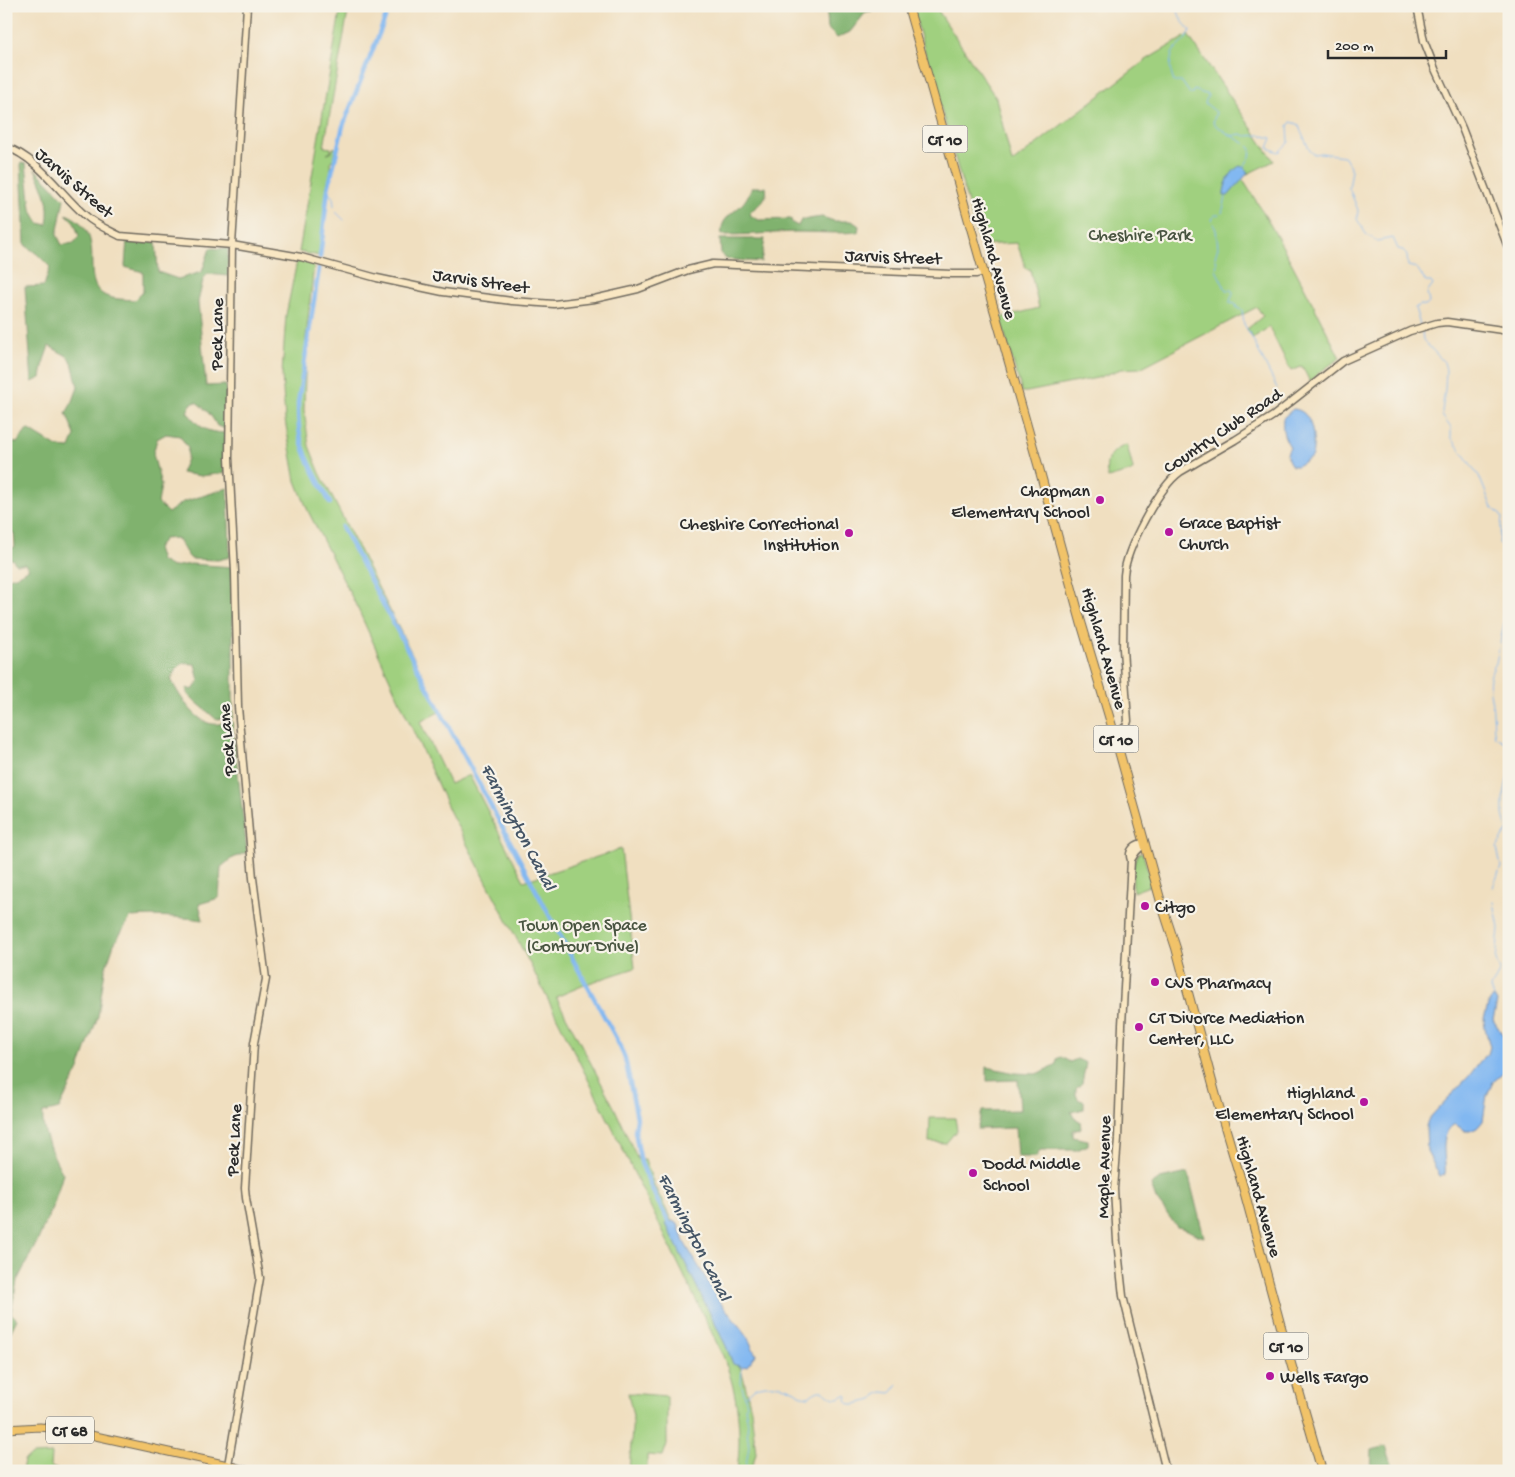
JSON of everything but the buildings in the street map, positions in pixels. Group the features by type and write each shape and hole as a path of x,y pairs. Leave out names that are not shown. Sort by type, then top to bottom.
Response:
{"highway":[{"name":"Highland Avenue","path":"908,6 1322,1471"}],"main road":[{"name":"CT 68","path":"6,1429 40,1427 68,1430 249,1471"}],"street":[{"name":"Peck Lane","path":"228,1465 260,1278 246,1198 246,1188 255,1036 266,979 254,886 238,707 236,585 229,458 232,245 247,6"},
{"path":"1416,6 1427,48 1462,128 1509,250"},
{"name":"Jarvis Street","path":"6,147 13,149 37,166 86,216 105,229 120,236 232,245 302,257 377,278 443,292 512,301 554,304 594,299 638,288 688,270 713,264 952,274 976,274 983,272"},
{"name":"Country Club Road","path":"1114,732 1122,730 1127,726 1128,721 1123,649 1125,564 1132,545 1165,486 1180,472 1273,416 1338,364 1362,352 1415,329 1437,323 1447,322 1509,331"},
{"name":"Maple Avenue","path":"1145,843 1131,860 1114,1189 1116,1241 1123,1296 1166,1471"}],"green space":[{"path":"341,6 349,6 324,147 331,148 331,152 327,154 331,153 334,147 336,150 335,158 330,162 331,170 327,186 324,236 320,256 299,252"},
{"path":"824,6 868,6 872,11 866,12 850,32 837,38 828,29"},
{"name":"Cheshire Park","path":"912,6 935,6 996,98 1012,163 1146,60 1188,35 1274,161 1241,177 1281,243 1340,358 1320,372 1310,382 1302,366 1291,371 1269,327 1253,338 1247,329 1263,316 1257,307 1140,368 1121,369 1097,378 1022,392 1000,318 1039,308 1030,269 1026,269 1017,243 981,245 978,239"},
{"path":"21,163 26,164 31,209 39,223 47,225 48,209 46,196 35,169 64,199 57,235 62,245 74,243 79,236 74,222 66,214 79,222 87,232 91,243 93,278 96,288 108,297 135,300 143,292 143,272 125,267 127,239 156,242 158,272 178,279 202,272 210,248 228,249 228,276 207,274 203,280 198,302 206,386 226,385 226,429 217,426 203,407 196,402 191,404 187,412 203,428 213,432 226,433 225,473 201,476 181,473 187,459 188,448 180,436 166,434 157,439 153,454 161,485 158,503 168,513 183,502 228,488 230,557 218,560 191,559 176,538 164,539 157,548 161,561 172,567 191,564 233,567 233,718 216,719 188,695 186,688 193,690 199,681 195,664 183,663 176,669 171,679 182,699 200,719 215,724 232,721 247,852 231,859 221,867 219,898 199,904 203,920 149,916 131,917 114,944 105,970 98,1016 79,1069 59,1109 43,1113 46,1136 63,1174 54,1203 17,1281 11,1313 17,1319 6,1341 6,579 29,569 25,564 16,564 12,559 6,560 6,549 15,547 14,533 6,531 6,441 17,443 28,429 57,447 70,448 75,435 66,413 78,387 72,362 67,356 49,346 41,378 32,382 25,287 44,286 50,267 25,245"},
{"path":"752,187 766,187 767,191 764,198 750,212 751,216 759,220 791,219 792,223 798,226 801,220 822,217 834,221 852,221 859,226 858,232 722,235 725,220 744,202"},
{"path":"720,239 765,239 761,262 726,259 721,253"},
{"name":"Town Open Space (Contour Drive)","path":"297,261 314,264 306,337 304,410 309,446 320,473 441,711 420,722 450,784 469,775 524,881 621,849 635,968 589,983 556,997 615,1109 638,1160 645,1160 655,1187 737,1359 751,1409 756,1453 751,1471 737,1471 738,1412 723,1356 605,1113 530,964 450,812 358,609 308,511 296,481 285,420 282,374 286,315"},
{"path":"1127,445 1132,471 1108,478 1107,466 1110,457 1121,447"},
{"path":"1140,852 1143,854 1152,885 1133,892 1133,865"},
{"path":"1061,1057 1070,1062 1077,1059 1086,1063 1082,1083 1076,1089 1076,1095 1079,1100 1084,1101 1084,1109 1071,1112 1074,1118 1080,1121 1081,1129 1073,1130 1073,1137 1088,1140 1088,1145 1077,1150 1041,1150 1038,1152 1038,1157 1017,1157 1015,1128 977,1129 982,1111 1020,1110 1018,1080 987,1081 987,1067 1015,1073 1036,1074 1055,1066 1058,1058"},
{"path":"930,1118 955,1118 957,1130 946,1143 929,1142"},
{"path":"1188,1173 1204,1237 1177,1227 1156,1199 1151,1185 1160,1179"},
{"path":"628,1393 667,1396 667,1444 663,1456 647,1455 647,1471 629,1471 633,1416"},
{"path":"1386,1446 1394,1471 1371,1471 1372,1450"},
{"path":"52,1454 51,1467 61,1471 22,1471 24,1460 33,1455"}],"water":[{"path":"1240,166 1245,168 1248,173 1228,196 1224,196 1228,179"},
{"path":"1293,409 1300,411 1309,420 1313,435 1312,457 1297,466 1292,466 1288,459 1287,454 1290,447 1284,436 1283,426 1283,418"},
{"path":"1494,997 1497,1002 1493,1020 1509,1044 1509,1068 1493,1082 1487,1095 1483,1121 1477,1128 1465,1131 1455,1124 1449,1128 1444,1140 1445,1175 1440,1176 1427,1152 1426,1126 1434,1113 1488,1054 1490,1047 1484,1018 1490,1000"},
{"path":"673,1221 678,1224 684,1242 720,1302 747,1336 756,1355 747,1366 742,1367 733,1364 666,1224"}],"waterway":[{"name":"Farmington Canal","path":"320,257 328,189 343,126 390,6"},
{"path":"1175,6 1190,30 1185,40 1172,54 1170,68 1174,82 1182,82 1191,95 1194,90 1208,95 1205,103 1216,112 1213,123 1231,136 1241,134 1272,138 1268,148 1279,152 1289,142 1288,126 1291,122 1298,124 1310,151 1314,154 1344,156 1352,170 1349,188 1358,210 1357,219 1366,234 1377,241 1393,238 1398,249 1403,250 1407,256 1408,266 1417,268 1426,282 1431,282 1433,285 1427,293 1429,303 1426,306 1420,305 1415,308 1420,325"},
{"path":"1232,136 1251,149 1250,157 1243,168"},
{"path":"328,193 333,197 334,206"},
{"path":"1222,213 1226,197"},
{"path":"336,212 344,220"},
{"path":"1219,215 1215,215 1211,219 1216,230 1218,247 1215,257 1217,263 1216,270 1226,290 1233,292 1230,303 1236,304 1237,308 1242,310 1244,324 1277,388"},
{"name":"Farmington Canal","path":"319,269 298,403 298,419 305,453 330,503"},
{"path":"1422,331 1423,340 1444,362 1446,370 1442,412 1443,417 1451,428 1451,437 1479,476 1492,508 1502,518 1499,543 1506,553 1504,573 1509,585"},
{"name":"Farmington Canal","path":"342,527 616,1038 625,1058 637,1118 635,1131 641,1163 671,1226"},
{"path":"1509,599 1496,663 1490,677 1495,737 1504,741 1509,749"},
{"path":"1493,887 1501,867 1497,848 1507,831 1503,814 1503,799 1509,772"},
{"path":"1494,902 1499,928 1496,961 1500,970 1491,988 1494,997"},
{"path":"742,1367 741,1383 747,1404 745,1408 749,1446 745,1471"},
{"path":"746,1396 759,1386 775,1385 791,1389 807,1397 819,1391 825,1392 833,1398 845,1395 847,1396 846,1400 850,1404 855,1404 873,1400 876,1395 883,1392 891,1393 898,1384"}],"place":[{"name":"Chapman Elementary School","path":"1100,500"},
{"name":"Grace Baptist Church","path":"1169,532"},
{"name":"Cheshire Correctional Institution","path":"849,533"},
{"name":"Citgo","path":"1145,906"},
{"name":"CVS Pharmacy","path":"1155,982"},
{"name":"CT Divorce Mediation Center, LLC","path":"1139,1027"},
{"name":"Highland Elementary School","path":"1364,1102"},
{"name":"Dodd Middle School","path":"973,1173"},
{"name":"Wells Fargo","path":"1270,1376"}]}
